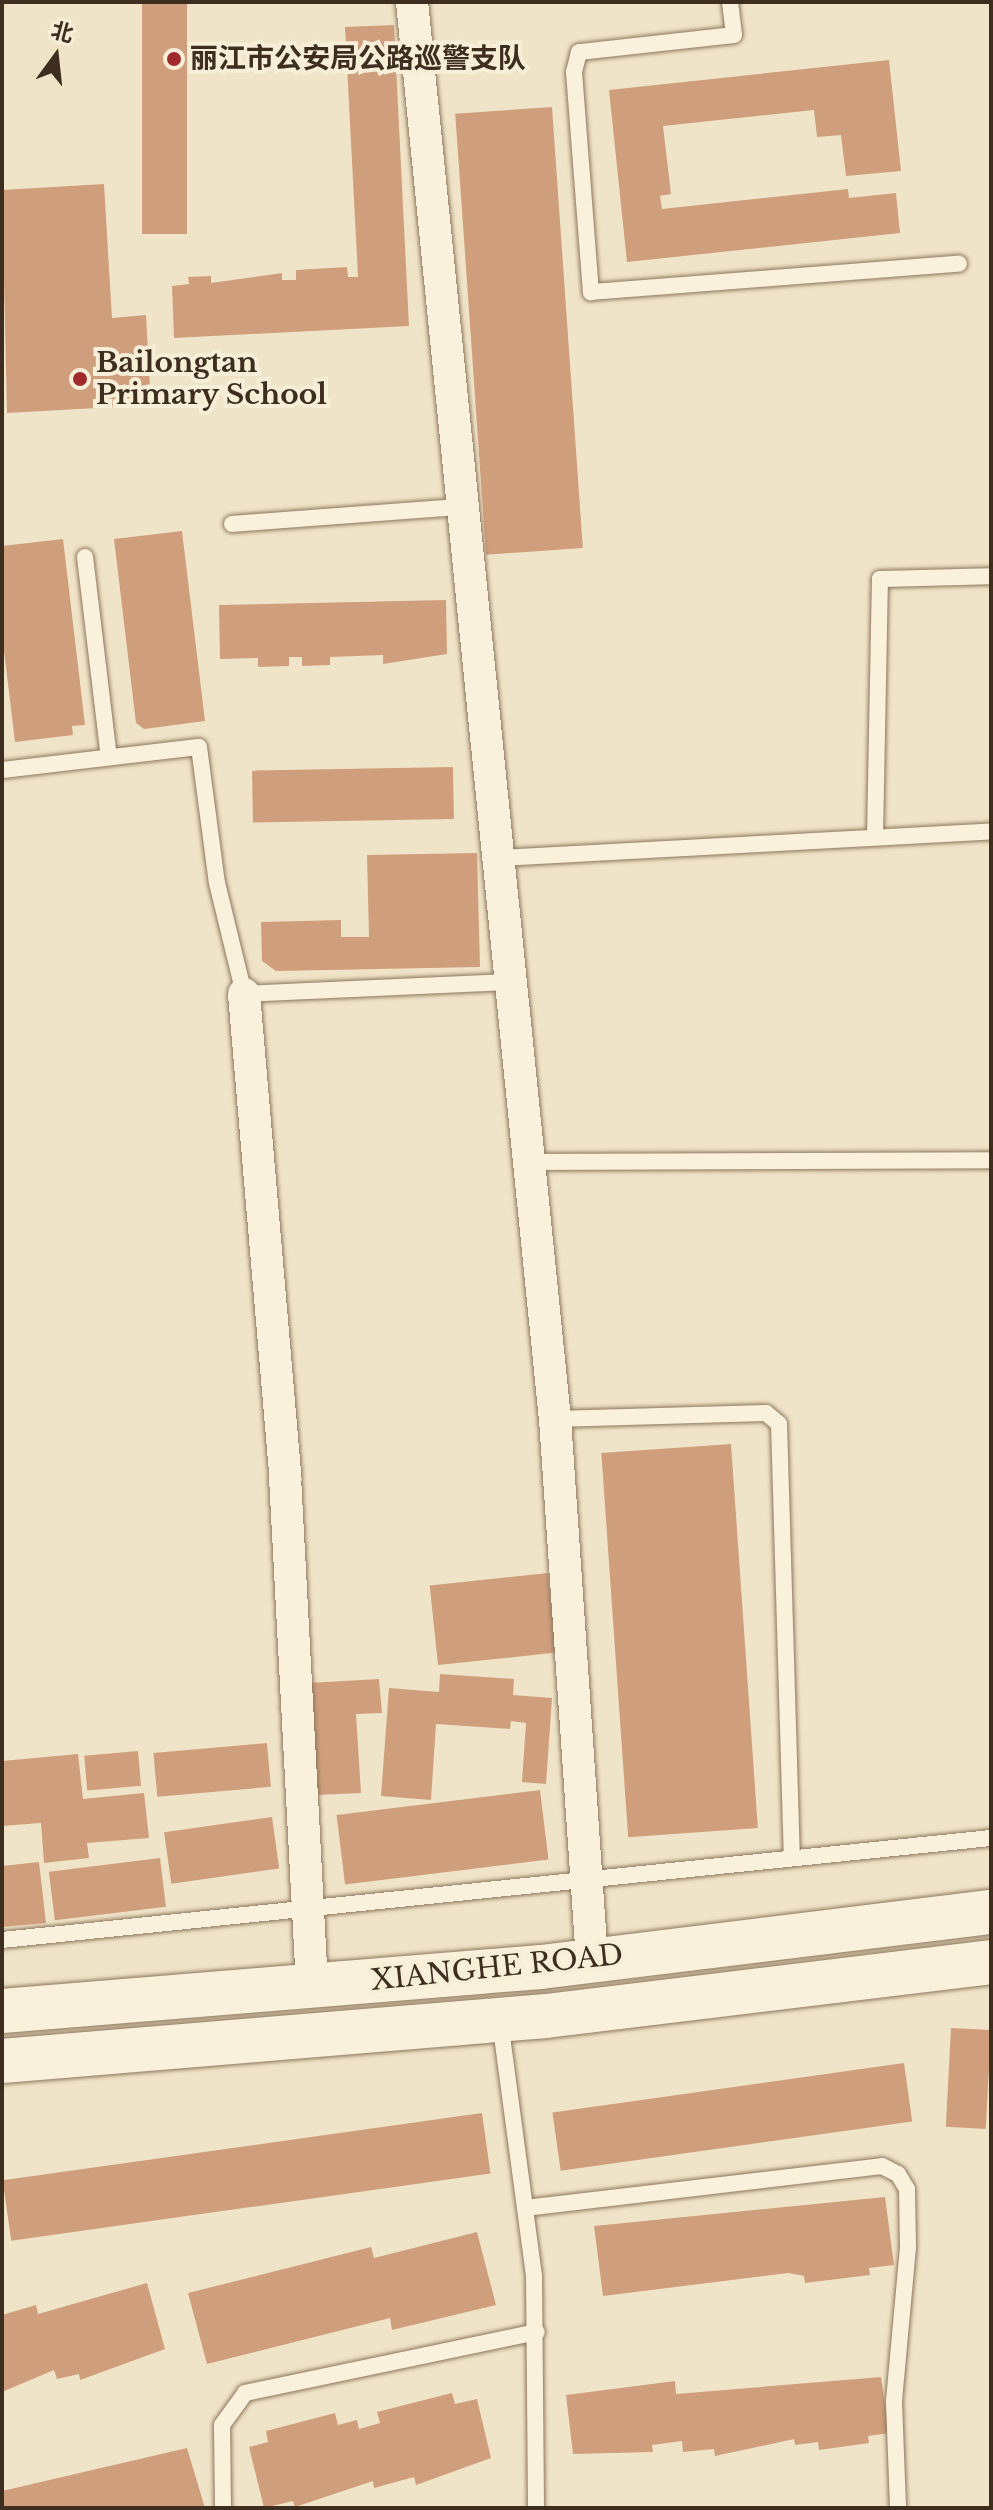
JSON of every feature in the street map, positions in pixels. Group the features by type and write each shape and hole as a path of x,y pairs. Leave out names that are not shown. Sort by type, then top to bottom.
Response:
{"main road":[{"name":"XIANGHE ROAD","path":"2,2011 592,1960 991,1912"},
{"name":"XIANGHE ROAD","path":"2,2061 500,2020 991,1962"}],"street":[{"path":"412,2 460,507 512,982 555,1419 592,1960"},
{"path":"244,994 285,1477 312,1986"}],"lane":[{"path":"730,2 734,35 579,52 574,72 591,292 959,264"},
{"path":"232,524 460,507"},
{"path":"85,557 109,757"},
{"path":"875,837 880,579 991,576"},
{"path":"2,770 199,747 217,883 244,994 512,982"},
{"path":"499,858 991,831"},
{"path":"530,1162 991,1160"},
{"path":"555,1419 766,1413 779,1424 792,1858"},
{"path":"2,1940 991,1838"},
{"path":"500,2020 525,2208 537,2332 536,2508"},
{"path":"525,2208 882,2166 898,2174 907,2189 908,2247 895,2372 898,2508"},
{"path":"223,2508 222,2425 245,2393 537,2332"}],"building":[{"path":"142,2 187,2 187,234 142,234"},
{"path":"394,25 409,326 174,338 172,286 189,284 188,277 211,276 211,283 282,273 282,280 296,280 296,270 347,267 348,277 358,277 345,27"},
{"path":"889,60 901,171 846,176 841,135 817,137 814,110 663,126 671,194 660,196 662,209 848,189 849,198 896,193 900,233 627,262 609,90"},
{"path":"552,107 583,548 486,555 455,114"},
{"path":"104,184 112,318 146,315 151,405 7,413 2,190"},
{"path":"182,531 205,721 144,729 136,723 114,539"},
{"path":"63,539 85,725 72,726 73,735 15,742 2,634 2,546"},
{"path":"446,600 447,654 383,664 383,655 330,657 330,665 302,666 302,657 289,657 289,666 258,667 258,658 220,659 219,605"},
{"path":"453,767 454,819 253,823 252,771"},
{"path":"477,853 480,967 276,971 262,961 261,922 341,920 341,937 369,937 367,855"},
{"path":"731,1444 758,1828 628,1837 601,1453"},
{"path":"548,1573 556,1653 438,1665 430,1585"},
{"path":"440,1674 514,1679 513,1695 552,1698 546,1784 522,1782 526,1723 511,1721 510,1729 436,1724 431,1800 381,1796 389,1688 439,1692"},
{"path":"379,1679 382,1713 356,1714 361,1793 315,1795 308,1683"},
{"path":"267,1743 271,1787 157,1797 153,1753"},
{"path":"138,1751 141,1786 87,1791 84,1756"},
{"path":"78,1754 83,1799 144,1793 149,1838 87,1843 89,1858 44,1863 41,1823 2,1826 2,1761"},
{"path":"540,1790 549,1859 345,1884 337,1815"},
{"path":"272,1817 279,1868 171,1884 164,1832"},
{"path":"160,1858 166,1907 55,1920 49,1872"},
{"path":"39,1862 46,1923 2,1927 2,1866"},
{"path":"951,2028 991,2030 986,2129 946,2127"},
{"path":"904,2063 912,2121 561,2171 552,2112"},
{"path":"482,2113 490,2173 11,2241 3,2180"},
{"path":"885,2197 894,2265 869,2268 870,2275 805,2283 804,2276 788,2273 603,2296 594,2226"},
{"path":"477,2232 496,2305 392,2330 390,2318 207,2364 188,2293 371,2247 374,2258"},
{"path":"147,2283 165,2349 80,2380 79,2374 57,2379 54,2370 2,2392 2,2315 36,2305 38,2314"},
{"path":"881,2377 889,2433 868,2436 869,2443 819,2450 818,2442 795,2445 794,2439 715,2456 714,2449 683,2452 682,2441 652,2445 653,2452 573,2454 566,2395 675,2381 676,2394"},
{"path":"452,2393 455,2404 477,2399 491,2458 416,2485 414,2477 374,2488 373,2481 295,2507 293,2501 264,2508 249,2447 268,2442 266,2431 335,2413 338,2425 357,2420 359,2429 380,2423 377,2412"},
{"path":"187,2448 205,2508 2,2508 2,2491"}],"place":[{"name":"丽江市公安局公路巡警支队","path":"174,59"},
{"name":"Bailongtan Primary School","path":"80,379"}]}
